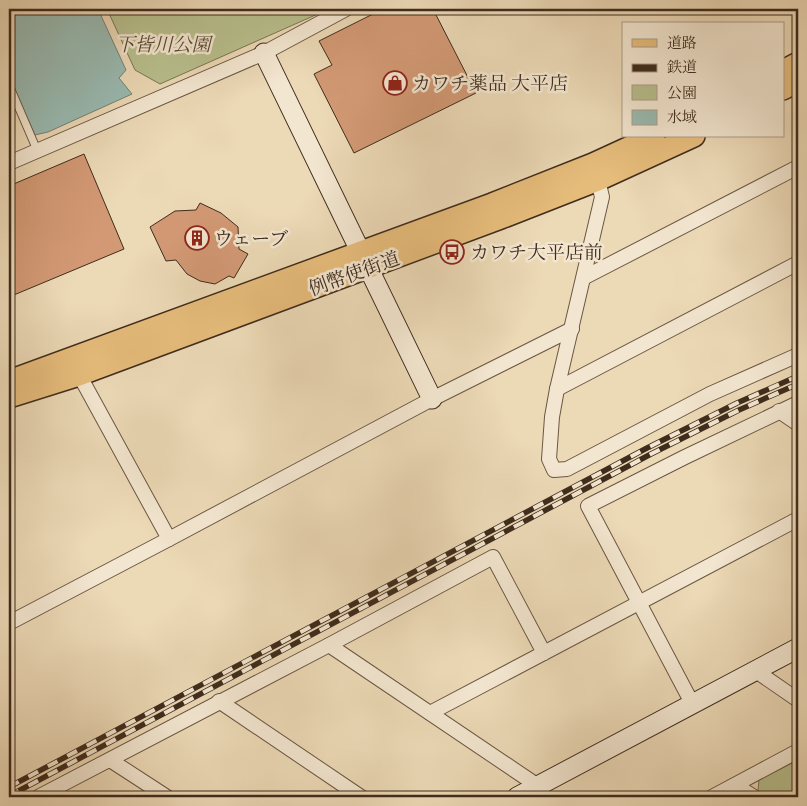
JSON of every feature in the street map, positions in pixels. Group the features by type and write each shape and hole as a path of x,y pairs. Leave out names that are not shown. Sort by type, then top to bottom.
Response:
{"main road":[{"path":"784,87 794,72"},
{"name":"例幣使街道","path":"596,172 651,138"},
{"name":"例幣使街道","path":"9,398 75,367 364,261 492,204 596,172 689,138"},
{"name":"例幣使街道","path":"9,381 75,367"}],"street":[{"path":"9,163 264,53 345,9"},
{"path":"264,53 432,399"},
{"path":"585,277 798,166"},
{"path":"596,172 602,197 552,417 549,459 554,470 567,470 710,394 798,355"},
{"path":"557,389 798,263"},
{"path":"9,623 432,399 572,329"},
{"path":"75,367 169,539"},
{"path":"693,704 588,506 798,403"},
{"path":"779,411 798,424"},
{"path":"430,713 798,519"},
{"path":"38,797 493,556 544,653"},
{"path":"328,645 538,786"},
{"path":"517,797 798,648"},
{"path":"756,671 798,700"},
{"path":"219,701 343,792 361,797"},
{"path":"712,797 798,752"},
{"path":"110,760 167,797"},
{"path":"735,785 754,797"}],"lane":[{"path":"9,85 37,150"}],"green space":[{"name":"下皆川公園","path":"107,9 329,9 160,84 135,70"},
{"path":"798,760 798,797 766,797 758,791 759,780"}],"water":[{"path":"9,9 98,9 126,70 119,78 132,94 48,132 35,135 9,79"}],"building":[{"name":"カワチ薬品 大平店","path":"383,9 433,9 476,93 354,153 314,74 332,65 319,41"},
{"path":"84,154 124,249 9,297 9,186"},
{"name":"ウェーブ","path":"200,203 221,213 238,227 239,249 248,254 234,278 229,276 215,284 200,281 187,274 176,260 166,261 150,227 175,211 196,210"}],"railway":[{"path":"9,787 647,448 737,403 798,376"},
{"path":"9,796 651,454 739,410 798,384"}],"place":[{"name":"カワチ薬品 大平店","path":"395,83"},
{"name":"ウェーブ","path":"197,238"},
{"name":"カワチ大平店前","path":"452,252"}]}
